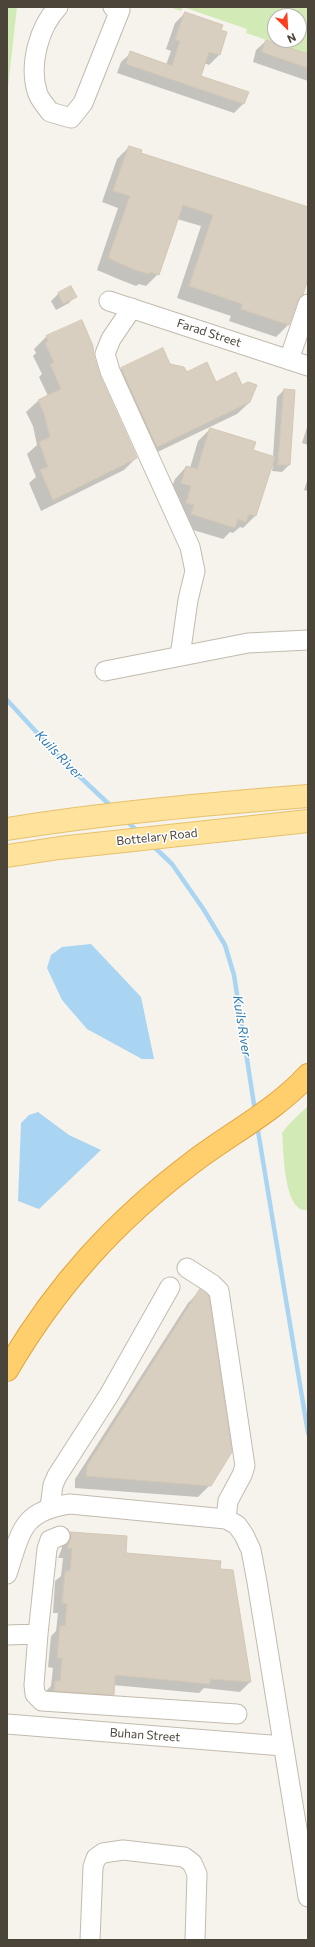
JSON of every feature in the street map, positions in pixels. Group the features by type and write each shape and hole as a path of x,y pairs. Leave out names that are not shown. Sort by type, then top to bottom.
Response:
{"highway":[{"path":"7,1370 28,1334 49,1304 102,1240 165,1182 200,1156 277,1104 308,1075"}],"main road":[{"path":"7,829 44,823 204,804 308,796"},
{"name":"Bottelary Road","path":"7,856 59,848 308,821"}],"street":[{"path":"58,7 42,30 34,70 37,92 50,112 71,118 83,103 120,10 113,7"},
{"name":"Farad Street","path":"109,301 308,366"},
{"path":"289,360 308,304"},
{"path":"132,308 111,339 105,354 110,371 190,546 195,571 188,600 180,656"},
{"path":"105,671 248,643 308,640"},
{"path":"187,1268 212,1284 218,1291 221,1306 245,1466 242,1475 228,1501 226,1519"},
{"path":"50,1507 53,1485 57,1476 109,1395 170,1287"},
{"path":"7,1574 19,1539 28,1522 37,1513 50,1507 70,1504 226,1519 237,1525 250,1550 308,1897"},
{"path":"60,1536 50,1540 47,1549 38,1634 34,1685 35,1694 42,1700 237,1714"},
{"path":"7,1635 38,1634"},
{"name":"Buhan Street","path":"7,1724 283,1746"},
{"path":"90,1940 93,1868 96,1858 103,1853 123,1850 184,1856 192,1863 197,1874 195,1940"}],"green space":[{"path":"7,7 17,7 7,96"},
{"path":"169,7 183,7 181,11"},
{"path":"183,7 308,7 308,54 290,48 307,48 307,8 267,8 267,40 246,33 247,29"},
{"path":"308,1106 308,1210 300,1208 294,1202 289,1192 286,1179 282,1133"}],"water":[{"path":"91,944 141,997 154,1059 142,1059 87,1029 62,1000 47,968 51,955 62,947"},
{"path":"38,1112 69,1135 101,1150 39,1209 18,1201 21,1123 29,1115"}],"building":[{"path":"185,12 223,25 221,30 227,32 220,55 209,52 201,76 249,92 244,104 126,64 130,51 172,66 180,41 175,40"},
{"path":"266,40 267,48 290,48 308,54 308,68 262,52"},
{"path":"129,146 142,150 141,153 308,207 308,279 303,295 298,300 289,325 241,309 242,304 189,286 213,215 183,205 159,275 135,270 108,258 130,196 113,191"},
{"path":"71,286 77,297 63,304 58,293"},
{"path":"82,320 93,346 94,357 100,376 137,458 53,500 40,470 48,467 39,442 50,437 44,414 38,400 61,389 50,364 54,363 45,343 48,341 46,336"},
{"path":"163,348 170,364 184,367 187,372 207,362 216,382 236,372 242,385 248,382 257,385 250,402 157,447 121,368"},
{"path":"284,389 295,390 290,465 278,465"},
{"path":"210,428 256,442 253,450 275,457 256,516 249,514 246,522 238,519 235,528 191,514 194,505 186,503 191,486 181,483 186,466 197,469"},
{"path":"200,1289 209,1296 232,1452 211,1486 86,1476 87,1466"},
{"path":"70,1532 127,1536 126,1553 221,1561 220,1569 233,1570 251,1682 210,1679 210,1684 115,1675 114,1695 54,1691 55,1681 60,1681 62,1658 57,1658 60,1626 65,1626 67,1604 62,1603 65,1571 70,1571 72,1549 67,1548 71,1538"}],"waterway":[{"name":"Kuils River","path":"7,700 62,760 113,808"},
{"name":"Kuils River","path":"125,820 139,832"},
{"name":"Kuils River","path":"151,844 172,864 204,910 225,945 234,975 255,1111"},
{"name":"Kuils River","path":"257,1125 308,1433"}]}
